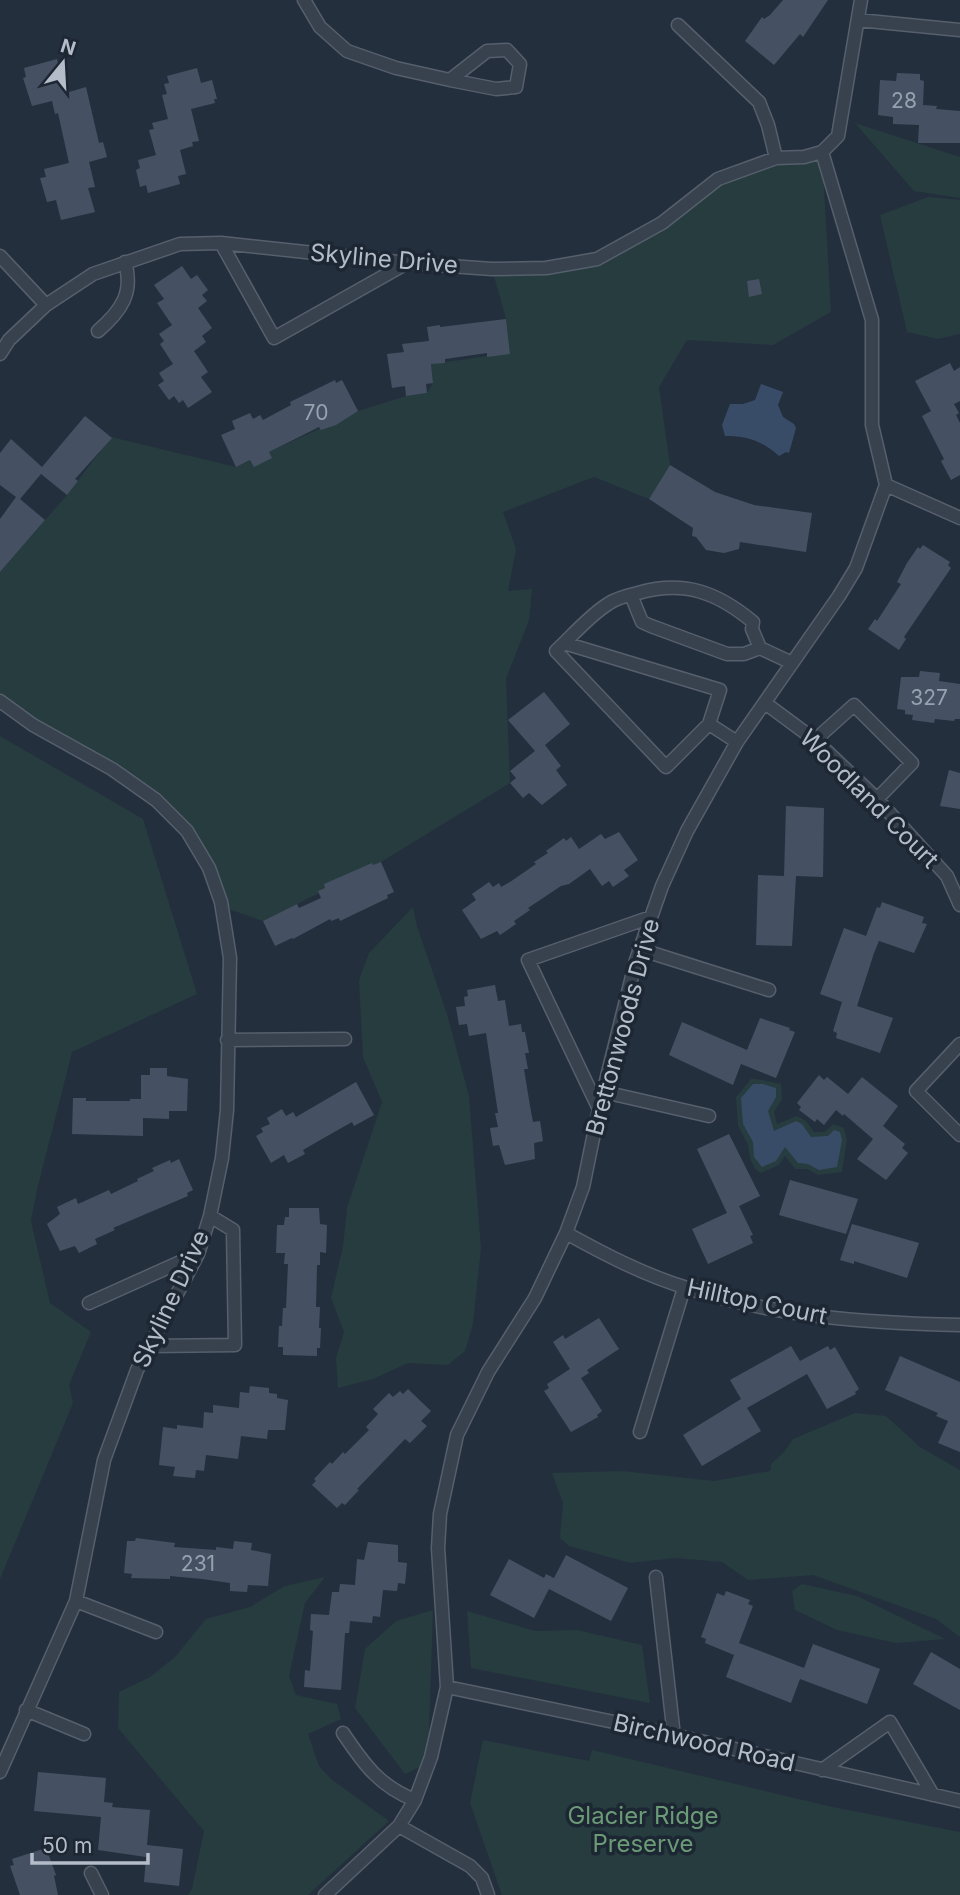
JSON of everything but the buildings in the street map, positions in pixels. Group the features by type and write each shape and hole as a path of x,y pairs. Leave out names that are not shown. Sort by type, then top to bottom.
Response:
{"street":[{"path":"304,0 320,27 347,51 396,68 450,80 496,89 516,88 520,64 507,50 487,51 450,80"},
{"path":"678,25 759,102 776,158 804,157 822,152 838,136 861,0"},
{"path":"944,28 960,19"},
{"path":"858,20 960,30"},
{"path":"822,152 872,320 872,425 886,485 960,518"},
{"name":"Skyline Drive","path":"0,354 9,340 46,305 93,274 180,244 221,243 492,269 532,268 597,259 662,223 718,178 776,158"},
{"path":"221,243 274,338 408,263"},
{"path":"0,256 46,305"},
{"path":"98,331 116,315 129,289 125,262"},
{"name":"Brettonwoods Drive","path":"447,1687 438,1548 440,1514 457,1436 488,1371 535,1298 566,1233 583,1188 599,1110 639,949 687,831 737,742 856,568 886,485"},
{"path":"564,643 720,690 709,724 666,767 555,651 564,643 608,604 658,587 680,587 701,592 723,600 753,622 752,629 760,648 792,663"},
{"path":"631,595 642,622 650,626 727,654 744,654 760,648"},
{"name":"Skyline Drive","path":"0,702 33,725 112,769 156,800 187,831 209,868 221,902 230,958 227,1110 222,1158 210,1216 198,1254 137,1370 104,1460 75,1601 3,1758 0,1772"},
{"name":"Woodland Court","path":"765,703 816,740 877,799 947,876 960,905"},
{"path":"816,740 853,705 912,763 877,799"},
{"path":"709,724 737,742"},
{"path":"599,1110 528,960 651,917"},
{"path":"639,949 769,990"},
{"path":"227,1040 345,1039"},
{"path":"960,1044 916,1091 960,1135"},
{"path":"604,1091 709,1116"},
{"path":"151,1346 235,1345 233,1230 210,1216"},
{"name":"Hilltop Court","path":"566,1233 612,1258 684,1288 717,1298 827,1319 880,1324 960,1325"},
{"path":"89,1303 198,1254"},
{"path":"640,1432 684,1288"},
{"path":"656,1577 674,1736"},
{"path":"75,1601 156,1632"},
{"path":"325,1895 399,1826 415,1800 431,1757 447,1687"},
{"name":"Birchwood Road","path":"447,1687 960,1801"},
{"path":"26,1710 84,1734"},
{"path":"822,1770 890,1723 933,1795"},
{"path":"343,1733 364,1765 396,1793 415,1800"},
{"path":"399,1826 470,1866 482,1878 488,1895"},
{"path":"91,1874 102,1895"}],"green space":[{"path":"855,123 960,157 960,198 914,191"},
{"path":"822,152 831,312 773,345 687,340 659,387 670,465 649,499 594,477 503,512 516,549 508,591 532,589 529,620 506,679 510,783 381,862 263,921 222,907 209,868 156,800 0,701 0,572 67,495 111,437 236,467 358,411 406,396 427,393 433,383 431,364 510,353 506,319 492,269 597,259 718,179"},
{"path":"928,197 960,200 960,334 938,339 907,332 880,215"},
{"path":"0,736 143,819 197,994 72,1052 31,1221 50,1303 91,1332 69,1385 73,1403 0,1579"},
{"path":"413,907 447,1014 469,1096 481,1248 473,1324 465,1351 448,1365 408,1363 373,1379 338,1388 336,1358 344,1332 331,1298 343,1246 347,1208 382,1102 363,1057 359,980 369,953"},
{"path":"751,1079 781,1084 782,1099 774,1112 777,1124 797,1116 806,1121 814,1132 825,1132 833,1124 844,1128 847,1140 842,1172 818,1175 807,1169 795,1169 785,1156 779,1165 761,1173 756,1170 738,1126 736,1097"},
{"path":"855,1413 886,1416 920,1447 960,1470 960,1637 936,1619 813,1575 748,1580 722,1562 674,1558 630,1563 569,1546 560,1538 563,1503 552,1473 622,1471 714,1481 770,1471 771,1464 793,1439"},
{"path":"325,1577 305,1603 289,1676 296,1695 337,1704 341,1719 308,1734 319,1766 331,1779 389,1821 308,1895 188,1895 192,1889 204,1831 118,1728 119,1692 150,1677 175,1657 206,1619 250,1607 285,1586"},
{"path":"802,1584 857,1596 945,1639 896,1643 837,1630 795,1610 792,1591"},
{"path":"433,1610 428,1763 405,1774 355,1708 365,1649 396,1621"},
{"path":"467,1611 535,1631 577,1630 642,1645 650,1703 471,1668"},
{"name":"Glacier Ridge Preserve","path":"483,1740 589,1761 592,1750 828,1806 960,1832 960,1895 502,1895 470,1803"}],"water":[{"path":"761,384 783,392 778,405 783,417 796,428 789,453 779,456 754,440 725,436 722,425 730,404 755,400"},
{"path":"753,1084 776,1088 776,1097 768,1111 774,1131 796,1121 802,1124 811,1137 828,1136 834,1130 840,1132 842,1140 837,1167 819,1170 808,1164 798,1163 785,1147 776,1161 762,1167 754,1157 753,1142 743,1124 741,1098"}]}
